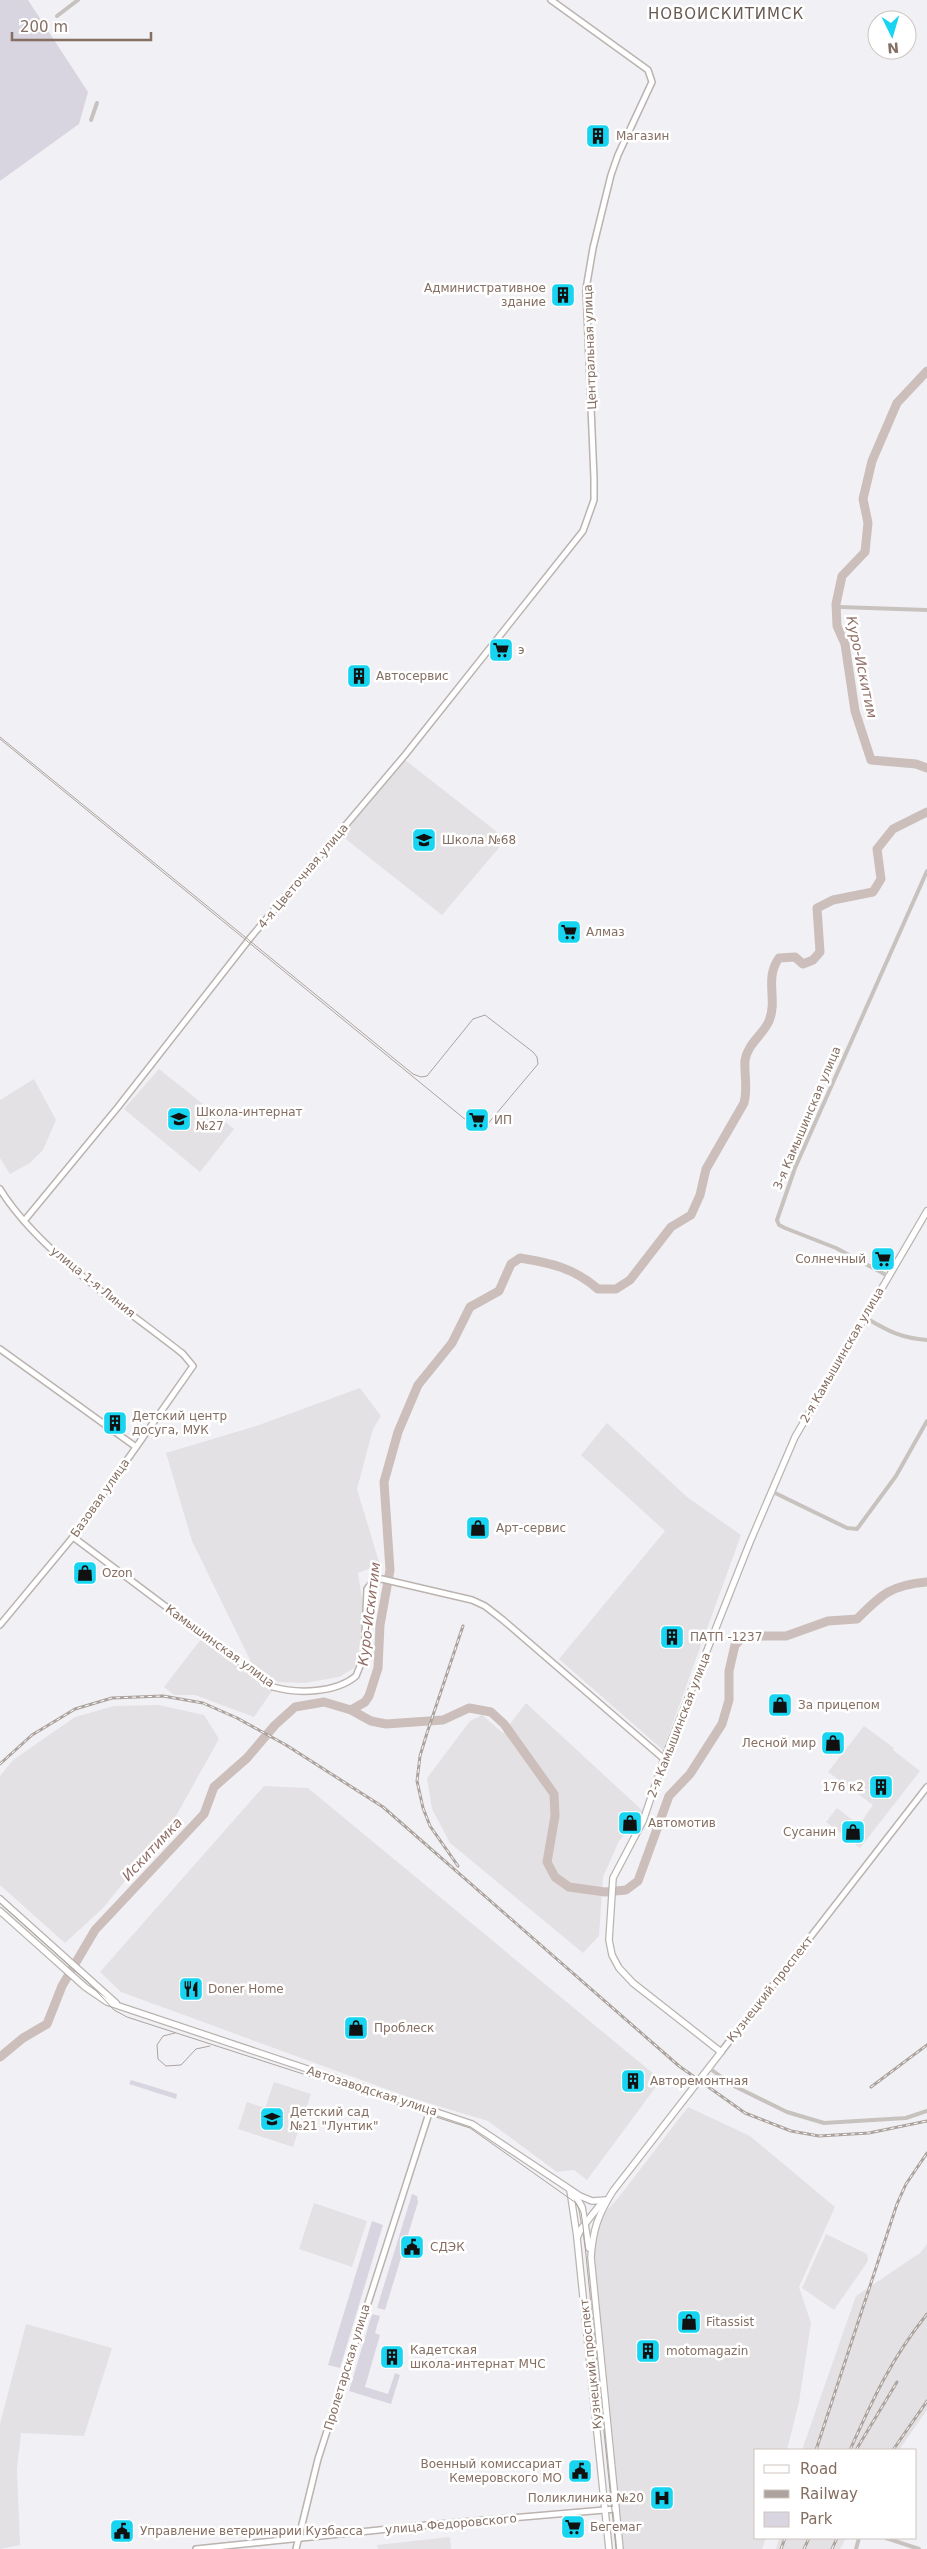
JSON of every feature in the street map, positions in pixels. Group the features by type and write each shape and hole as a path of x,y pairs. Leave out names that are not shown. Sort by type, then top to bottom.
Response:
{"main road":[{"name":"2-я Камышинская улица","path":"721,2052 633,1983 619,1968 612,1954 609,1940 613,1878 643,1821 664,1759 771,1491 795,1437 927,1212"},
{"name":"Автозаводская улица","path":"0,1899 108,1997 124,2008"},
{"name":"Автозаводская улица","path":"0,1910 85,1987 107,2002 472,2124 486,2131 571,2191 589,2200 606,2200"},
{"name":"Кузнецкий проспект","path":"609,2549 577,2238 586,2223 721,2052"},
{"path":"571,2191 580,2202 586,2223 591,2257"},
{"path":"571,2191 577,2238"},
{"name":"Кузнецкий проспект","path":"606,2200 593,2230 591,2257 620,2549"}],"street":[{"path":"57,16 78,0"},
{"name":"Центральная улица","path":"551,0 648,70 652,82 618,155 611,175 593,248 586,289 594,484 592,509 583,531"},
{"path":"91,120 97,103"},
{"name":"4-я Цветочная улица","path":"24,1221 118,1107 251,937 405,756 583,531"},
{"path":"840,607 927,610"},
{"name":"3-я Камышинская улица","path":"888,1276 836,1248 779,1225 777,1220 800,1155 927,871"},
{"name":"улица 1-я Линия","path":"0,1190 24,1221 55,1252 183,1354 193,1366"},
{"path":"866,1318 892,1333 913,1340 926,1338"},
{"path":"0,1349 136,1447"},
{"name":"Базовая улица","path":"0,1625 73,1537 193,1366"},
{"path":"771,1491 847,1528 857,1529 896,1476 927,1421"},
{"name":"Камышинская улица","path":"73,1537 273,1687 292,1692 339,1685 356,1676 364,1656 367,1588 370,1582 382,1579 472,1600 484,1606 664,1759"},
{"name":"Кузнецкий проспект","path":"721,2052 927,1787"},
{"path":"709,2068 734,2086 787,2112 824,2123 906,2118 927,2111"},
{"name":"Пролетарская улица","path":"296,2549 318,2459 430,2110"},
{"name":"улица Федоровского","path":"196,2549 616,2509"},
{"path":"889,2539 919,2549"},
{"path":"902,2539 903,2543"}],"shaded area":[{"name":"Школа №68","path":"405,760 501,835 503,843 442,915 342,836"},
{"name":"Школа-интернат №27","path":"159,1069 234,1129 200,1172 124,1109"},
{"path":"34,1079 56,1120 43,1150 30,1163 10,1174 0,1158 0,1100"},
{"path":"360,1388 381,1416 373,1429 357,1489 380,1565 358,1573 363,1605 359,1653 354,1668 339,1677 305,1683 278,1682 252,1664 192,1541 166,1453 259,1425"},
{"path":"607,1423 687,1497 741,1535 663,1750 559,1659 665,1531 581,1455"},
{"path":"201,1639 272,1691 254,1717 195,1695 174,1695 164,1687"},
{"path":"526,1703 643,1811 619,1841 603,1877 599,1936 583,1953 450,1843 432,1809 427,1778 470,1721 482,1715 503,1733"},
{"path":"159,1705 204,1715 219,1739 172,1823 103,1908 65,1943 0,1885 0,1776 13,1760 75,1717 114,1706"},
{"name":"176 к2","path":"864,1726 894,1748 893,1750 920,1771 860,1848 826,1822 837,1808 859,1825 873,1805 828,1772"},
{"path":"264,1786 308,1788 661,2080 587,2180 574,2170 557,2172 488,2121 408,2097 121,1992 100,1972"},
{"name":"Детский сад №21 \"Лунтик\"","path":"274,2082 311,2094 293,2147 238,2129 247,2102 265,2108"},
{"path":"688,2107 750,2136 835,2207 799,2287 811,2323 799,2402 787,2449 754,2449 754,2539 766,2539 762,2549 624,2549 594,2246 597,2227 601,2217 619,2197"},
{"path":"314,2203 367,2221 352,2267 299,2249"},
{"path":"826,2234 867,2254 868,2261 834,2310 802,2288"},
{"path":"927,2244 927,2410 900,2449 802,2449 856,2296 920,2253"},
{"path":"26,2324 112,2348 84,2436 21,2433 17,2469 20,2545 0,2549 0,2424"},
{"path":"450,2537 451,2549 378,2549 377,2545"},
{"path":"779,2539 845,2539 840,2549 776,2549"}],"green space":[{"path":"0,0 28,0 88,92 79,124 0,181"},
{"path":"131,2080 177,2094 176,2099 129,2084"},
{"path":"412,2194 417,2196 418,2202 385,2310 377,2308"},
{"path":"372,2221 383,2225 340,2368 328,2365"},
{"path":"372,2314 380,2316 375,2333 380,2335 365,2387 388,2394 395,2373 400,2375 391,2404 349,2391"}],"waterway":[{"name":"Куро-Искитим","path":"927,371 897,403 872,461 863,499 868,523 865,552 842,576 836,604 837,626 845,644 855,711 871,760 916,764 927,768"},
{"name":"Куро-Искитим","path":"351,1710 365,1702 369,1696 378,1668 380,1625 390,1570 384,1482 398,1432 418,1385 452,1343 470,1307 499,1291 511,1264 520,1258 562,1267 580,1276 598,1289 616,1289 630,1280 671,1227 691,1215 700,1195 706,1169 744,1103 746,1092 745,1060 752,1044 769,1021 772,1005 772,974 779,958 795,957 803,964 813,960 820,952 817,908 833,900 873,892 881,879 877,849 893,829 927,812"},
{"name":"Искитимка","path":"0,2057 23,2038 47,2024 62,1986 95,1930 204,1814 214,1787 247,1758 275,1725 295,1707 324,1702 351,1710 371,1721 386,1724 443,1720 469,1708 491,1712 504,1724 554,1794 555,1816 547,1862 555,1877 569,1887 605,1892 626,1890 638,1881 669,1796 690,1774 722,1724 729,1700 729,1671 735,1645 745,1636 786,1636 828,1621 857,1619 873,1603 888,1592 915,1583 927,1582"}],"tram line":[{"path":"0,737 413,1074 421,1077 427,1076 473,1019 485,1015 533,1052 537,1057 538,1064 486,1126 478,1128 472,1125 0,739"},
{"path":"0,1903 89,1983 114,2010 127,2017 470,2128 576,2203 581,2212 583,2226 616,2549"},
{"path":"175,2033 163,2036 157,2045 158,2059 166,2066 181,2065 196,2049 210,2046"}],"railway":[{"path":"458,1866 430,1826 423,1808 417,1781 420,1756 463,1626"},
{"path":"0,1764 32,1735 75,1709 112,1698 163,1696 203,1703 237,1718 286,1745 383,1807 679,2066 745,2113 791,2131 819,2136 869,2133 927,2121"},
{"path":"871,2087 927,2045"},
{"path":"816,2449 897,2204 906,2184 927,2153"},
{"path":"850,2449 875,2396 893,2363 927,2314"},
{"path":"857,2449 897,2382"},
{"path":"894,2449 927,2401"},
{"path":"781,2549 785,2539"},
{"path":"804,2549 809,2539"},
{"path":"832,2549 837,2539"}],"place":[{"name":"Магазин","path":"598,136"},
{"name":"Административное здание","path":"563,295"},
{"name":"э","path":"501,650"},
{"name":"Автосервис","path":"359,676"},
{"name":"Школа №68","path":"424,840"},
{"name":"Алмаз","path":"569,932"},
{"name":"Школа-интернат №27","path":"179,1119"},
{"name":"ИП","path":"477,1120"},
{"name":"Солнечный","path":"883,1259"},
{"name":"Детский центр досуга, МУК","path":"115,1423"},
{"name":"Арт-сервис","path":"478,1528"},
{"name":"Ozon","path":"85,1573"},
{"name":"ПАТП -1237","path":"672,1637"},
{"name":"За прицепом","path":"780,1705"},
{"name":"Лесной мир","path":"833,1743"},
{"name":"176 к2","path":"881,1787"},
{"name":"Автомотив","path":"630,1823"},
{"name":"Сусанин","path":"853,1832"},
{"name":"Doner Home","path":"191,1989"},
{"name":"Проблеск","path":"356,2028"},
{"name":"Авторемонтная","path":"633,2081"},
{"name":"Детский сад №21 \"Лунтик\"","path":"272,2119"},
{"name":"СДЭК","path":"412,2247"},
{"name":"Fitassist","path":"689,2322"},
{"name":"motomagazin","path":"648,2351"},
{"name":"Кадетская школа-интернат МЧС","path":"392,2357"},
{"name":"Военный комиссариат Кемеровского МО","path":"580,2471"},
{"name":"Поликлиника №20","path":"662,2498"},
{"name":"Бегемаг","path":"573,2527"},
{"name":"Управление ветеринарии Кузбасса","path":"122,2531"}],"district":[{"name":"НОВОИСКИТИМСК","path":"726,14"}]}
